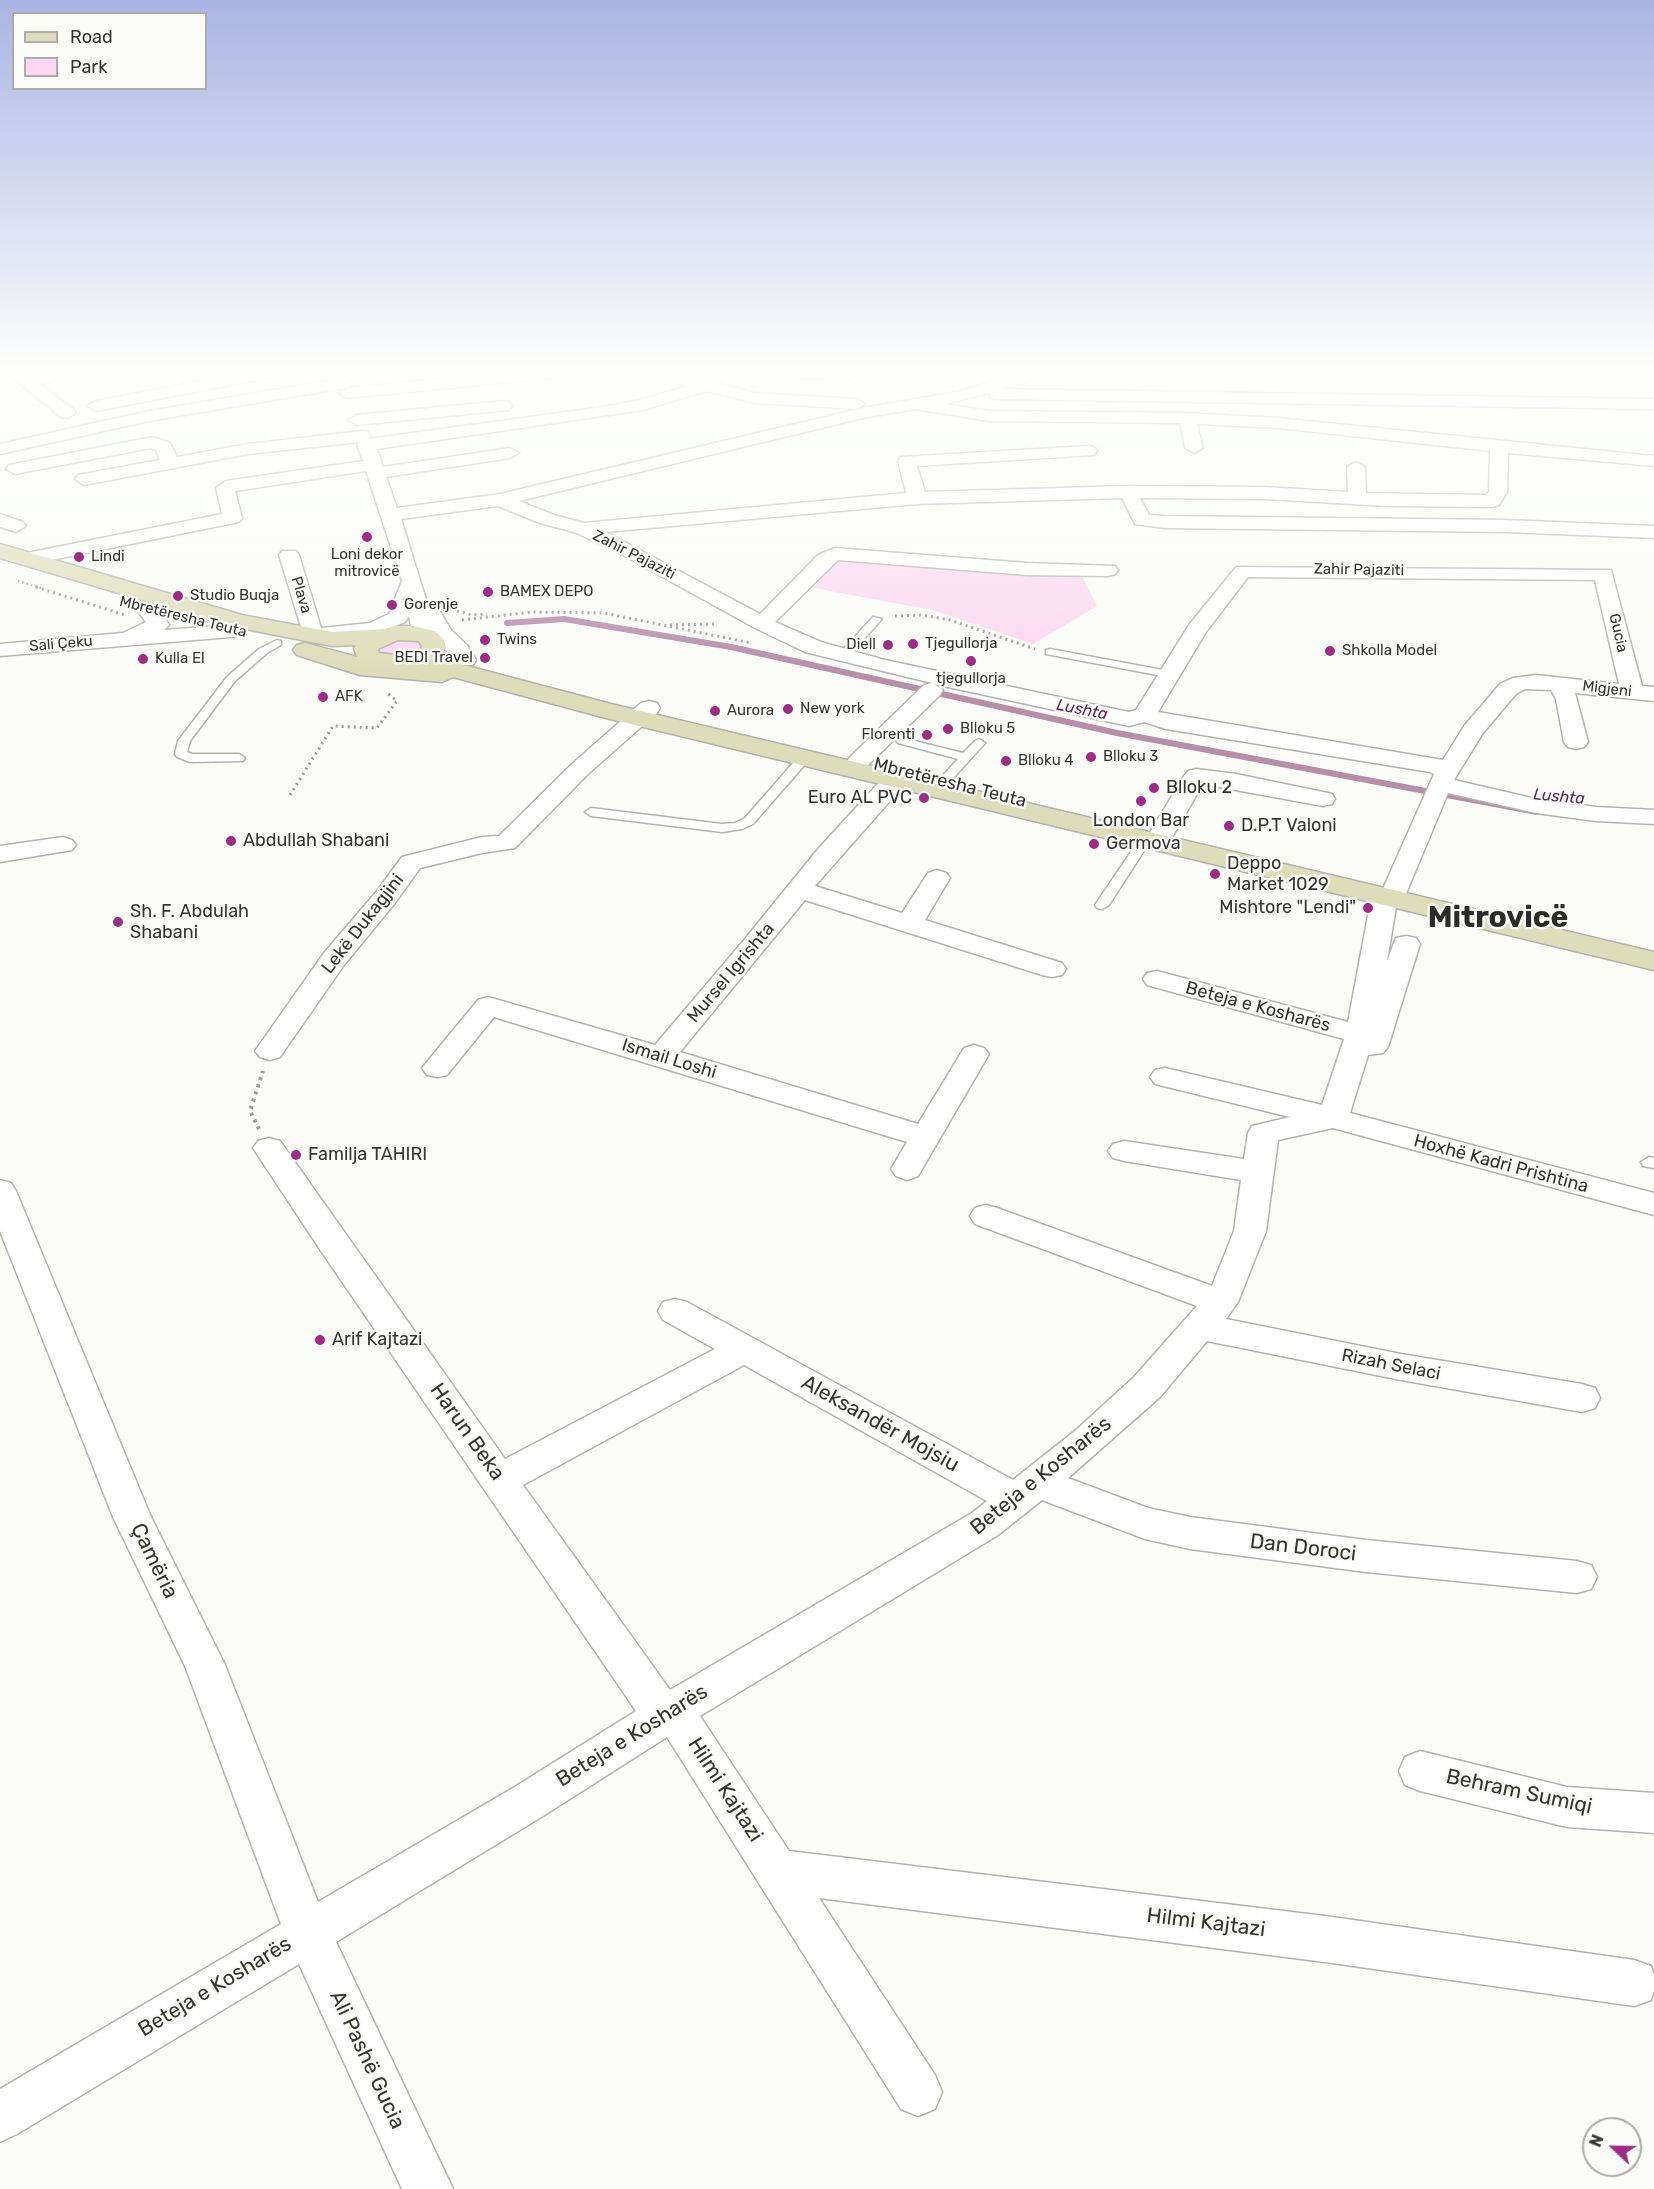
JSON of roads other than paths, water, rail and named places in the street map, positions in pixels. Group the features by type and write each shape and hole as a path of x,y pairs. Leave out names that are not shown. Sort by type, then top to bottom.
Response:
{"main road":[{"name":"Mbretëresha Teuta","path":"0,551 192,610 313,635 353,639 413,633 433,637 469,668 644,713 804,758 1393,893 1654,950"},
{"name":"Mbretëresha Teuta","path":"5,572 152,618 341,647 384,663 433,637"},
{"path":"231,631 340,658 369,670 469,668"},
{"path":"369,657 366,648 389,635"},
{"name":"Mbretëresha Teuta","path":"644,713 859,761 1154,837"},
{"name":"Mbretëresha Teuta","path":"1393,893 1654,961"}],"street":[{"path":"84,479 132,470"},
{"path":"27,559 232,518 225,488 233,485 364,470"},
{"path":"374,470 388,515 433,637 469,668"},
{"path":"388,515 500,500 625,470"},
{"path":"909,470 917,498"},
{"path":"1353,498 1357,494 1356,470"},
{"path":"581,528 917,498 1128,492 1492,501 1498,492 1498,470"},
{"path":"1128,492 1142,520 1165,522 1654,532"},
{"name":"Zahir Pajaziti","path":"500,500 547,519 581,528 619,545 762,624 813,647 893,669 1129,719 1145,715 1168,674 1234,578 1243,571 1604,574"},
{"name":"Gucia","path":"1600,530 1609,550 1610,562 1604,574 1632,692"},
{"path":"762,624 825,559 836,554 1027,569 1108,570"},
{"name":"Plava","path":"289,555 313,635"},
{"path":"389,635 408,622 412,581"},
{"name":"Mbretëresha Teuta","path":"313,635 374,629 398,618 412,581"},
{"name":"Sali Çeku","path":"121,638 147,631 152,618"},
{"name":"Sali Çeku","path":"0,650 121,638 231,631"},
{"name":"Migjeni","path":"1439,787 1473,730 1508,689 1521,683 1559,684 1654,694"},
{"name":"Migjeni","path":"1559,684 1567,699 1576,742"},
{"path":"859,761 932,690"},
{"name":"Lekë Dukagjini","path":"270,1051 334,959 386,897 411,861 482,845 506,843 580,769 644,713"},
{"path":"1145,715 1166,722 1436,766 1439,787 1393,893 1383,905 1379,919 1360,1034 1341,1121"},
{"path":"1154,837 1196,776 1236,781 1323,799"},
{"name":"Mursel Igrishta","path":"661,1056 801,890 826,854 895,780"},
{"path":"1439,787 1536,806 1596,814 1654,817"},
{"path":"1472,810 1538,819 1654,829"},
{"path":"0,854 63,845"},
{"path":"909,924 937,878"},
{"path":"801,890 1052,969"},
{"path":"1341,1121 1406,944"},
{"name":"Beteja e Kosharës","path":"1157,979 1360,1034"},
{"name":"Ismail Loshi","path":"437,1068 488,1006 925,1137"},
{"path":"907,1169 974,1054"},
{"path":"1165,1077 1341,1121"},
{"name":"Beteja e Kosharës","path":"0,2117 307,1931 528,1802 669,1713 985,1524 1089,1440 1147,1387 1211,1314 1240,1261 1250,1231 1263,1133 1341,1121"},
{"name":"Hoxhë Kadri Prishtina","path":"1341,1121 1654,1204"},
{"name":"Harun Beka","path":"269,1148 333,1243 669,1713"},
{"path":"1124,1151 1257,1172"},
{"name":"Çamëria","path":"0,1191 132,1517 205,1665 307,1931"},
{"path":"986,1216 1211,1314"},
{"name":"Aleksandër Mojsiu","path":"675,1311 745,1349 1026,1491"},
{"name":"Rizah Selaci","path":"1211,1314 1401,1367 1582,1398"},
{"path":"501,1479 745,1349"},
{"name":"Dan Doroci","path":"1026,1491 1190,1533 1366,1556 1577,1577"},
{"name":"Hilmi Kajtazi","path":"669,1713 778,1871 918,2092"},
{"name":"Behram Sumiqi","path":"1420,1771 1567,1807 1654,1814"},
{"name":"Hilmi Kajtazi","path":"778,1871 1325,1938 1634,1983"},
{"name":"Ali Pashë Gucia","path":"307,1931 428,2189"}],"lane":[{"path":"844,655 877,619"},
{"name":"Mbretëresha Teuta","path":"239,758 190,758 181,754 184,741 231,680 263,651 277,643"},
{"path":"1050,652 1168,674"},
{"path":"902,741 966,757"},
{"path":"943,782 979,743"},
{"path":"591,812 723,828 738,826 749,821 804,758"},
{"path":"1102,905 1154,837"}],"waterway":[{"name":"Lushta","path":"507,623 564,619 731,647 1117,733 1537,812"}],"place":[{"name":"Loni dekor mitrovicë","path":"367,537"},
{"name":"Lindi","path":"79,557"},
{"name":"BAMEX DEPO","path":"488,592"},
{"name":"Studio Buqja","path":"178,596"},
{"name":"Gorenje","path":"392,605"},
{"name":"Twins","path":"485,640"},
{"name":"Tjegullorja","path":"913,644"},
{"name":"Diell","path":"888,645"},
{"name":"Shkolla Model","path":"1330,651"},
{"name":"BEDI Travel","path":"485,658"},
{"name":"Kulla El","path":"143,659"},
{"name":"tjegullorja","path":"971,661"},
{"name":"AFK","path":"323,697"},
{"name":"New york","path":"788,709"},
{"name":"Aurora","path":"715,711"},
{"name":"Blloku 5","path":"948,729"},
{"name":"Florenti","path":"927,735"},
{"name":"Blloku 3","path":"1091,757"},
{"name":"Blloku 4","path":"1006,761"},
{"name":"Blloku 2","path":"1154,788"},
{"name":"Euro AL PVC","path":"924,798"},
{"name":"London Bar","path":"1141,801"},
{"name":"D.P.T Valoni","path":"1229,826"},
{"name":"Abdullah Shabani","path":"231,841"},
{"name":"Germova","path":"1094,844"},
{"name":"Deppo Market 1029","path":"1215,874"},
{"name":"Mishtore \"Lendi\"","path":"1368,908"},
{"name":"Sh. F. Abdulah Shabani","path":"118,922"},
{"name":"Familja TAHIRI","path":"296,1155"},
{"name":"Arif Kajtazi","path":"320,1340"}],"district":[{"name":"Mitrovicë","path":"1498,918"}]}
